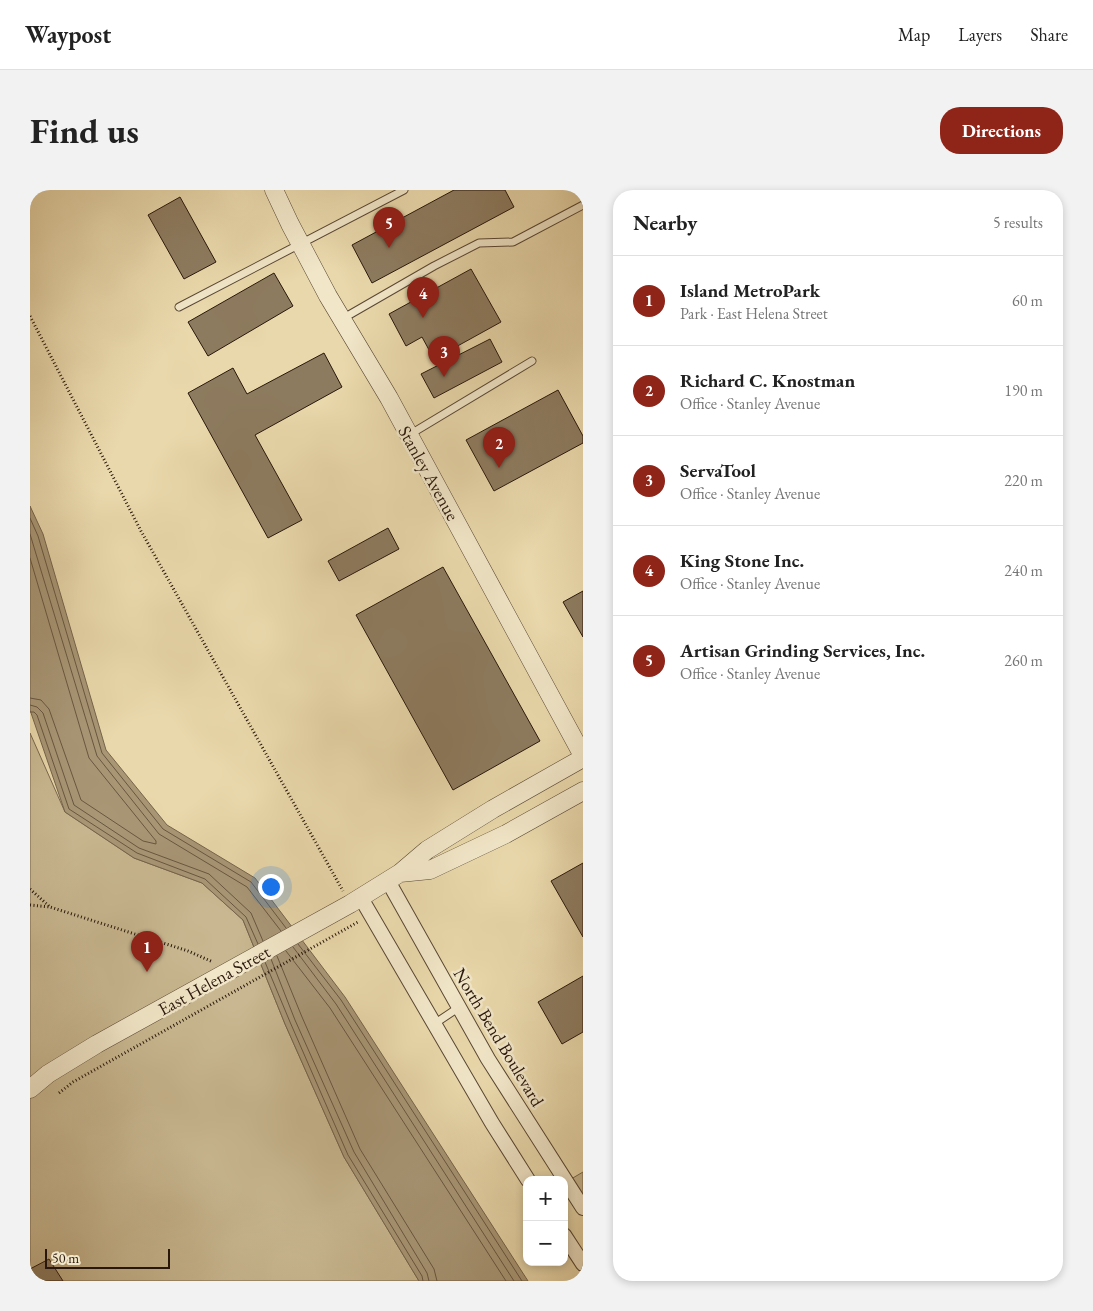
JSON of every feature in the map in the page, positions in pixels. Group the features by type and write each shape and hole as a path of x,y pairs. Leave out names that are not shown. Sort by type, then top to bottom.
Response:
{"street":[{"name":"Stanley Avenue","path":"274,190 300,244 409,435 583,757"},
{"name":"East Helena Street","path":"30,1089 48,1074 97,1044 351,904 394,877 427,850 583,757"},
{"name":"East Helena Street","path":"394,877 430,870 506,834 583,791"},
{"name":"North Bend Boulevard","path":"394,877 458,1008 488,1059 583,1208"},
{"path":"351,904 434,1024 525,1176"},
{"path":"568,1241 583,1264"}],"lane":[{"path":"179,307 404,190"},
{"path":"342,319 434,266 479,243 513,242 583,205"},
{"path":"409,435 532,361"},
{"path":"434,1024 458,1008"}],"path":[{"path":"30,316 141,531 351,904"},
{"path":"30,889 50,907"},
{"path":"30,905 50,907 188,951 232,970"},
{"path":"59,1093 73,1082 361,920"}],"shaded area":[{"path":"30,733 65,812 134,858 202,883 243,920 285,1024 344,1157 419,1281 30,1281"},
{"path":"583,1172 583,1208 568,1185 568,1181"}],"water":[{"path":"30,506 43,534 106,750 167,825 255,878 345,997 528,1281 419,1281 344,1157 285,1024 243,920 202,883 134,858 65,812 30,710"}],"building":[{"path":"454,190 505,190 514,207 372,283 352,245"},
{"path":"180,197 216,262 184,279 148,215"},
{"path":"471,269 501,322 434,359 422,337 406,346 389,314"},
{"path":"274,273 293,306 208,356 188,322"},
{"path":"490,339 502,362 434,398 421,374"},
{"path":"324,353 342,387 255,435 302,520 268,538 188,393 233,368 247,394"},
{"path":"558,390 583,436 583,443 494,491 466,440"},
{"path":"388,528 399,549 339,581 328,561"},
{"path":"443,567 540,741 453,790 356,615"},
{"path":"583,591 583,637 563,602"},
{"path":"583,863 583,937 551,881"},
{"path":"583,976 583,1032 562,1044 538,1002"},
{"path":"49,1259 63,1281 30,1281 30,1269"}],"place":[{"name":"Artisan Grinding Services, Inc.","path":"389,248"},
{"name":"King Stone Inc.","path":"423,318"},
{"name":"ServaTool","path":"444,377"},
{"name":"Richard C. Knostman","path":"499,468"},
{"name":"Island MetroPark","path":"147,972"}]}
